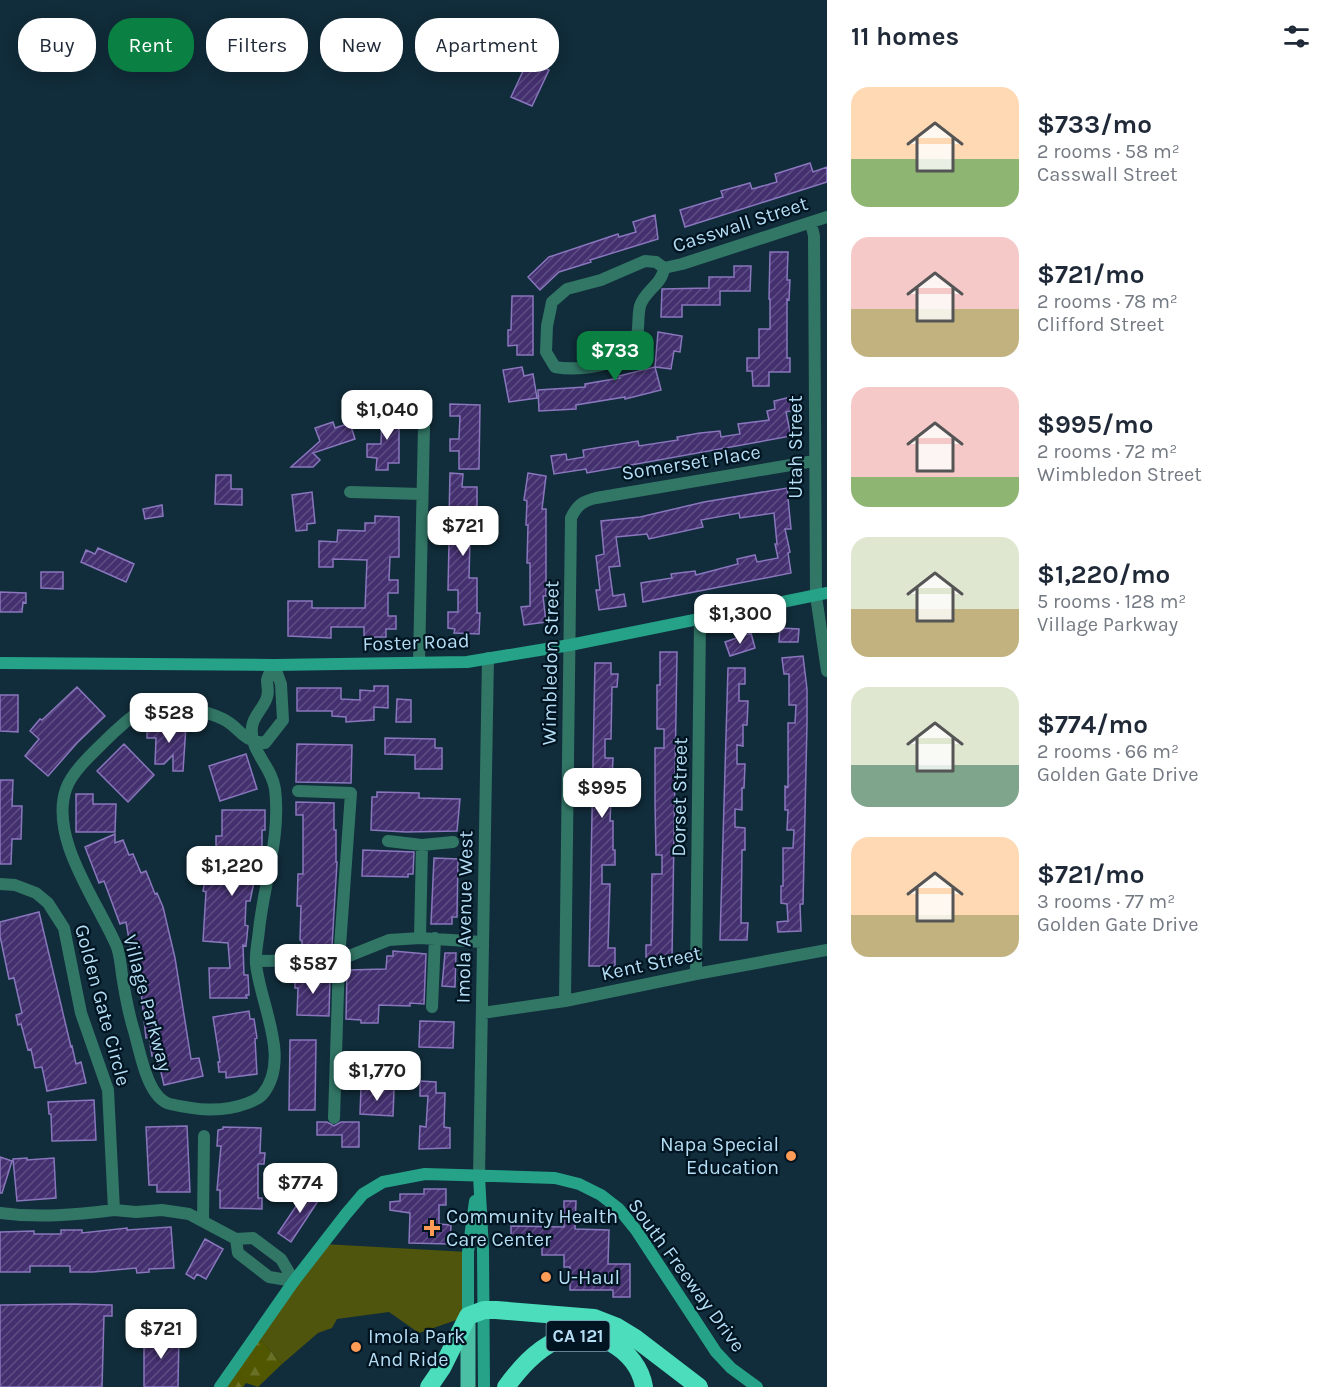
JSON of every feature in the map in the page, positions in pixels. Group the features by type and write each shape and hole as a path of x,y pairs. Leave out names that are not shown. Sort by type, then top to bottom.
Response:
{"highway":[{"path":"429,1387 476,1313 496,1310 594,1318 635,1338 699,1387"},
{"name":"CA 121","path":"506,1387 522,1366 538,1352 560,1339 582,1336 612,1343 624,1352 638,1369 644,1387"}],"main road":[{"path":"468,1387 476,1313"}],"street":[{"name":"Casswall Street","path":"664,268 657,285 647,293 640,306 635,344 625,356 597,366 570,370 555,367 546,352 547,326 552,302 567,289 601,280 645,261 656,262 664,268 682,264 827,217"},
{"name":"Utah Street","path":"811,223 814,236 814,461 827,671"},
{"path":"420,662 424,426"},
{"name":"Somerset Place","path":"576,507 586,500 596,498 814,461"},
{"path":"350,492 422,494"},
{"name":"Wimbledon Street","path":"565,1001 571,518 576,507"},
{"name":"Foster Road","path":"0,663 274,665 466,662 570,645 821,594"},
{"name":"Dorset Street","path":"696,974 700,620"},
{"name":"Imola Avenue West","path":"479,1176 488,658"},
{"path":"274,665 281,684 282,720 265,743 252,742 252,723 264,706 268,694 267,679 274,665"},
{"name":"Village Parkway","path":"157,706 201,711 225,720 252,742 272,776 275,789 273,855 263,900 256,962 261,992 272,1031 276,1066 270,1083 260,1098 237,1107 211,1111 165,1103 152,1090 149,1083 129,1015 118,950 64,832 62,809 67,787 88,758 116,731 147,708 157,706"},
{"path":"298,791 351,793 339,960 334,1118"},
{"path":"388,842 423,845 453,842"},
{"path":"420,938 423,845"},
{"name":"Golden Gate Circle","path":"0,884 15,885 36,893 48,903 64,927 81,1013 108,1090 114,1210"},
{"path":"256,962 339,960 389,940 435,938 482,942"},
{"path":"432,1006 435,938"},
{"name":"Kent Street","path":"482,1014 565,1001 827,950"},
{"path":"203,1220 204,1136"},
{"name":"South Freeway Drive","path":"220,1387 294,1281 363,1194 384,1182 425,1174 561,1179 579,1184 601,1195 619,1209 636,1230 716,1352 731,1368 757,1387"},
{"path":"479,1176 476,1313 484,1387"},
{"path":"0,1213 68,1216 114,1210 136,1212 162,1210 189,1214 236,1239 253,1238 281,1259 294,1281"},
{"path":"236,1239 238,1253 269,1277 294,1281"}],"green space":[{"path":"323,1244 468,1252 468,1316 419,1333 389,1312 337,1319 332,1328 318,1333 282,1364 257,1335"},
{"path":"257,1335 282,1364 258,1387 246,1383 243,1387 220,1387"}],"building":[{"path":"523,72 548,72 532,106 511,97"},
{"path":"810,163 813,172 827,167 827,182 685,227 680,210 723,197 721,191 750,183 752,189 777,182 775,174"},
{"path":"655,215 658,239 559,272 540,290 528,277 549,257 618,234 619,237 636,232 633,222"},
{"path":"770,252 788,252 787,280 790,280 789,300 787,299 787,358 790,358 790,372 769,372 769,386 753,386 752,371 747,371 747,358 759,358 759,329 770,329"},
{"path":"734,266 751,266 750,291 720,291 720,305 682,305 682,317 661,317 662,289 709,288 709,277 734,277"},
{"path":"512,296 533,296 533,355 517,355 517,345 508,346"},
{"path":"658,332 682,336 680,352 674,351 671,369 655,367"},
{"path":"522,367 524,376 533,374 537,398 509,402 503,370"},
{"path":"655,367 661,390 625,399 625,397 576,405 576,409 539,411 538,390 585,387 585,384 620,378 619,376"},
{"path":"791,397 794,410 786,412 791,436 587,473 586,469 554,474 551,456 566,454 567,460 584,457 583,450 638,441 639,446 678,440 677,437 700,433 720,431 721,437 740,434 738,424 769,420 767,411 775,409 774,401"},
{"path":"450,404 480,405 479,469 459,469 459,451 450,451 450,439 459,439 460,416 450,416"},
{"path":"382,409 399,409 399,463 388,463 388,470 376,470 377,458 367,457 367,444 381,444"},
{"path":"333,422 335,428 350,423 355,439 313,453 320,460 313,467 291,467 320,441 315,428"},
{"path":"450,473 463,474 462,487 477,487 477,538 470,538 469,578 477,578 479,634 454,633 455,629 448,628 448,612 458,612 458,590 448,590 449,543 458,543 459,519 449,519"},
{"path":"528,473 546,476 542,509 546,509 546,596 543,596 546,622 524,625 521,607 530,606 527,501 524,500"},
{"path":"216,475 231,475 231,489 242,489 242,505 215,504"},
{"path":"787,488 791,529 785,529 790,552 788,553 791,573 643,602 641,583 672,578 671,574 695,571 696,575 738,564 737,559 755,555 757,562 778,558 774,513 740,518 739,513 701,520 703,527 649,539 647,534 616,537 620,566 609,567 613,596 624,594 626,606 599,610 596,590 600,590 596,556 604,554 601,521 640,517 704,502"},
{"path":"312,492 315,523 307,524 307,530 296,531 292,495"},
{"path":"162,505 163,516 145,519 143,509"},
{"path":"375,516 399,517 399,557 390,557 389,580 398,580 398,593 388,593 388,616 396,616 396,629 386,629 386,637 373,637 373,641 364,641 364,627 331,627 331,638 288,636 288,601 312,601 312,608 365,608 367,560 333,559 333,567 319,567 319,541 337,542 338,530 365,531 365,523 375,523"},
{"path":"98,548 134,564 126,582 81,562 86,550 95,554"},
{"path":"41,572 63,572 63,589 41,588"},
{"path":"0,592 26,593 26,603 23,602 22,612 0,612"},
{"path":"780,628 799,629 798,642 779,642"},
{"path":"751,633 755,648 730,656 725,642"},
{"path":"660,652 677,652 672,958 646,957 646,945 651,945 652,874 662,874 662,855 656,855 655,803 655,748 664,748 664,729 657,729"},
{"path":"803,656 807,689 807,723 801,931 778,932 777,922 788,921 787,904 781,903 781,886 783,886 783,848 793,848 794,830 787,830 788,810 785,810 785,786 788,787 788,723 795,723 796,705 789,705 789,674 784,674 782,658"},
{"path":"595,663 611,663 611,674 618,674 617,687 612,687 611,739 605,739 605,758 613,758 610,821 613,821 615,865 602,865 602,884 610,884 608,948 615,948 615,966 589,966"},
{"path":"728,668 745,668 745,684 739,684 739,701 748,701 747,725 743,725 743,746 737,745 737,764 745,764 742,810 735,809 735,827 745,828 745,850 742,850 741,923 748,923 747,940 720,940"},
{"path":"374,686 388,686 388,708 374,707 374,720 346,722 346,717 332,716 332,711 297,711 297,688 341,688 341,699 360,700 360,690 374,691"},
{"path":"77,687 105,716 48,776 25,756 39,739 30,731 40,719 42,720"},
{"path":"0,695 18,695 18,732 0,731"},
{"path":"397,699 411,700 411,722 396,722"},
{"path":"147,724 186,726 183,771 173,771 173,755 164,764 155,764 156,738 147,738"},
{"path":"385,738 435,739 435,748 442,748 442,769 415,769 415,755 385,754"},
{"path":"124,744 154,775 128,802 97,771"},
{"path":"297,744 352,745 351,783 296,782"},
{"path":"246,754 257,789 220,801 209,766"},
{"path":"0,780 13,780 12,806 22,806 21,839 12,839 11,864 0,864"},
{"path":"377,792 419,793 419,798 460,799 457,831 371,830 372,797 377,797"},
{"path":"76,794 93,794 93,804 116,804 115,832 76,832"},
{"path":"296,802 334,803 337,862 332,946 302,945 300,940 301,906 297,906 298,874 303,874 303,815 296,815"},
{"path":"222,810 265,810 262,848 257,848 251,881 254,882 250,901 246,901 245,925 248,926 246,946 243,945 244,975 248,975 249,995 246,995 247,998 210,998 209,968 230,968 228,943 203,941 206,892 203,891 212,855 216,856 216,836 222,836"},
{"path":"115,834 115,843 123,840 129,855 133,854 141,873 146,871 163,907 175,958 191,1059 199,1058 203,1076 164,1085 157,1055 152,1056 149,1037 146,1038 141,991 138,991 126,922 120,924 104,881 99,883 85,847"},
{"path":"363,850 414,852 413,874 408,874 408,877 362,876"},
{"path":"434,858 458,859 457,917 452,917 452,924 431,924"},
{"path":"39,912 71,1047 76,1064 81,1062 86,1083 47,1091 42,1067 35,1068 31,1049 28,1050 21,1024 18,1025 16,1015 22,1013 14,978 9,979 0,936 0,922"},
{"path":"393,951 426,954 424,1004 379,1005 378,1023 361,1023 361,1020 346,1019 347,970 386,969 387,956 393,956"},
{"path":"445,953 456,953 455,987 442,986"},
{"path":"295,973 330,977 329,1016 297,1015 298,988 295,988"},
{"path":"249,1011 250,1019 254,1019 257,1038 255,1039 257,1074 226,1078 226,1072 219,1072 218,1062 220,1062 213,1017"},
{"path":"420,1021 454,1022 453,1048 419,1047"},
{"path":"290,1040 316,1040 315,1110 289,1110"},
{"path":"420,1081 436,1082 436,1093 445,1093 444,1127 450,1128 450,1148 419,1149 420,1126 426,1127 428,1096 420,1096"},
{"path":"361,1088 394,1089 393,1116 360,1114"},
{"path":"94,1100 96,1140 52,1141 48,1102"},
{"path":"317,1122 327,1122 334,1126 341,1122 359,1122 359,1147 342,1147 342,1135 317,1135"},
{"path":"187,1126 190,1192 157,1192 157,1185 149,1185 146,1127"},
{"path":"223,1127 261,1128 260,1153 265,1153 264,1164 258,1164 258,1198 262,1198 262,1209 220,1208 220,1190 217,1190 221,1146 217,1146 218,1130"},
{"path":"0,1157 12,1161 2,1193 0,1193"},
{"path":"27,1158 27,1160 54,1158 56,1198 17,1201 13,1159"},
{"path":"309,1187 322,1195 291,1242 278,1233"},
{"path":"424,1189 446,1189 446,1205 439,1205 439,1224 451,1225 450,1244 409,1243 410,1213 390,1210 390,1202 400,1201 400,1194 424,1194"},
{"path":"564,1201 576,1201 575,1229 609,1230 608,1264 630,1264 630,1297 613,1297 613,1290 570,1290 570,1267 564,1267 564,1255 542,1255 542,1239 511,1238 511,1226 564,1227"},
{"path":"171,1227 174,1268 149,1269 149,1272 137,1273 136,1268 70,1272 70,1266 30,1266 30,1272 0,1272 0,1232 34,1231 34,1234 61,1234 61,1230 82,1230 82,1233 127,1228 127,1230"},
{"path":"205,1239 223,1249 206,1279 197,1274 194,1279 186,1274"},
{"path":"0,1305 112,1305 112,1316 104,1316 102,1387 0,1387"},
{"path":"144,1334 179,1334 178,1387 144,1387"}],"place":[{"name":"Napa Special Education","path":"791,1156"},
{"name":"Community Health Care Center","path":"432,1228"},
{"name":"U-Haul","path":"546,1277"},
{"name":"Imola Park And Ride","path":"356,1347"}]}
